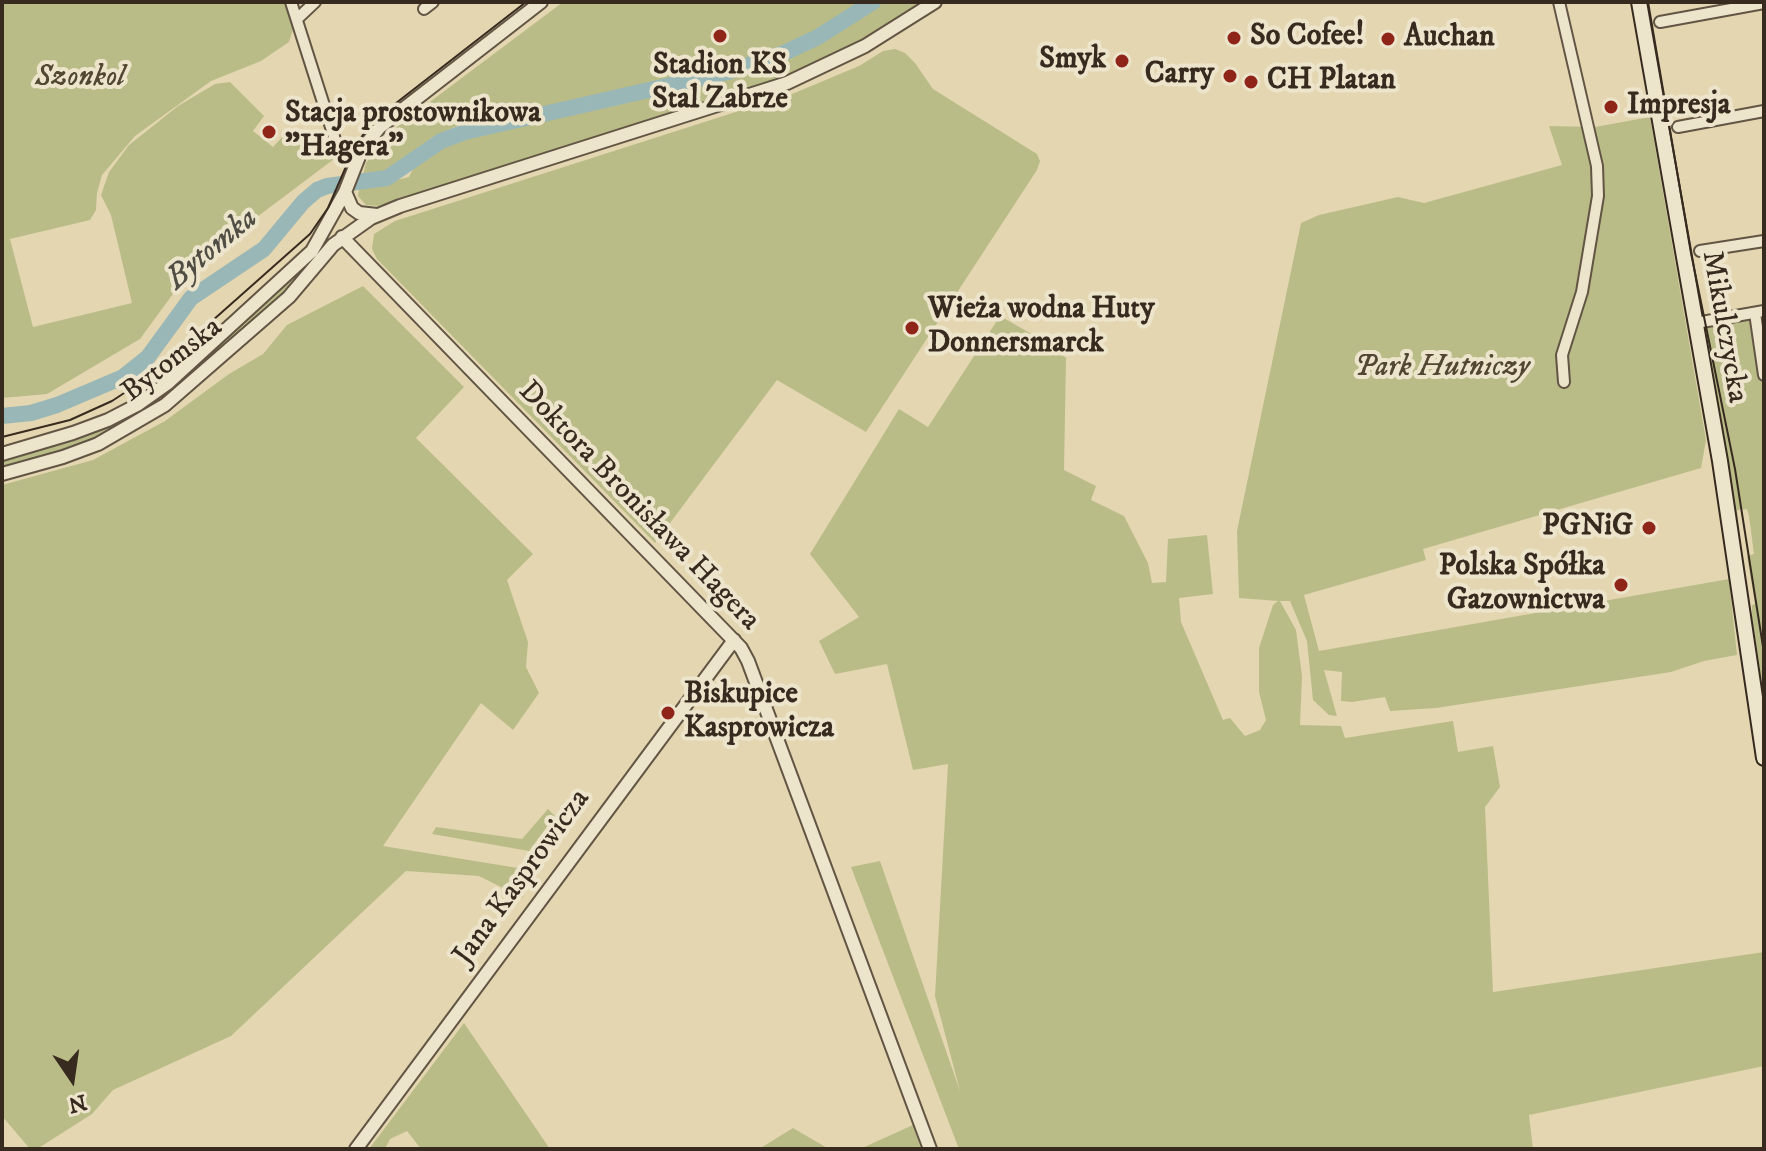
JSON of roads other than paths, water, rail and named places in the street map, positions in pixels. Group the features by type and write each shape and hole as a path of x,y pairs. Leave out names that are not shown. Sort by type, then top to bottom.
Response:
{"main road":[{"name":"Mikulczycka","path":"1639,2 1720,461 1764,758"}],"street":[{"path":"291,2 336,143 356,164"},
{"path":"297,19 315,2"},
{"name":"Bytomska","path":"2,454 92,426 153,395 287,277 312,251 343,196 369,138 541,2"},
{"name":"Bytomska","path":"2,474 98,444 165,405 289,297 342,237 378,215 787,83 865,46 935,2"},
{"path":"1559,2 1597,166 1598,196 1582,292 1563,348 1564,382"},
{"path":"1660,22 1764,3"},
{"path":"1678,127 1764,111"},
{"path":"343,196 359,213 378,215"},
{"name":"Bytomska","path":"342,237 340,220 343,196"},
{"path":"360,257 357,235 363,223"},
{"path":"321,238 335,234 342,237"},
{"name":"Doktora Bronisława Hagera","path":"342,237 734,640 748,661 930,1149"},
{"path":"1700,251 1764,241"},
{"path":"1696,323 1759,312 1764,375"},
{"name":"Jana Kasprowicza","path":"356,1149 734,640"}],"waterway":[{"name":"Bytomka","path":"2,416 31,413 57,405 123,377 148,357 191,298 264,249 317,190 387,178 441,141 465,132 728,72 784,53 818,37 873,2"}],"tram line":[{"path":"2,437 70,420 112,401 150,376 310,234 328,208 355,146 373,121 526,2"},
{"path":"1648,2 1691,253 1735,469 1764,653"}],"place":[{"name":"Stadion KS Stal Zabrze","path":"720,36"},
{"name":"So Cofee!","path":"1234,38"},
{"name":"Auchan","path":"1388,39"},
{"name":"Smyk","path":"1122,61"},
{"name":"Carry","path":"1230,76"},
{"name":"CH Platan","path":"1251,82"},
{"name":"Impresja","path":"1611,107"},
{"name":"Stacja prostownikowa \"Hagera\"","path":"269,132"},
{"name":"Wieża wodna Huty Donnersmarck","path":"912,328"},
{"name":"PGNiG","path":"1649,528"},
{"name":"Polska Spółka Gazownictwa","path":"1621,585"},
{"name":"Biskupice Kasprowicza","path":"668,713"}],"park label":[{"name":"Szonkol","path":"80,79"},
{"name":"Park Hutniczy","path":"1442,369"}]}
